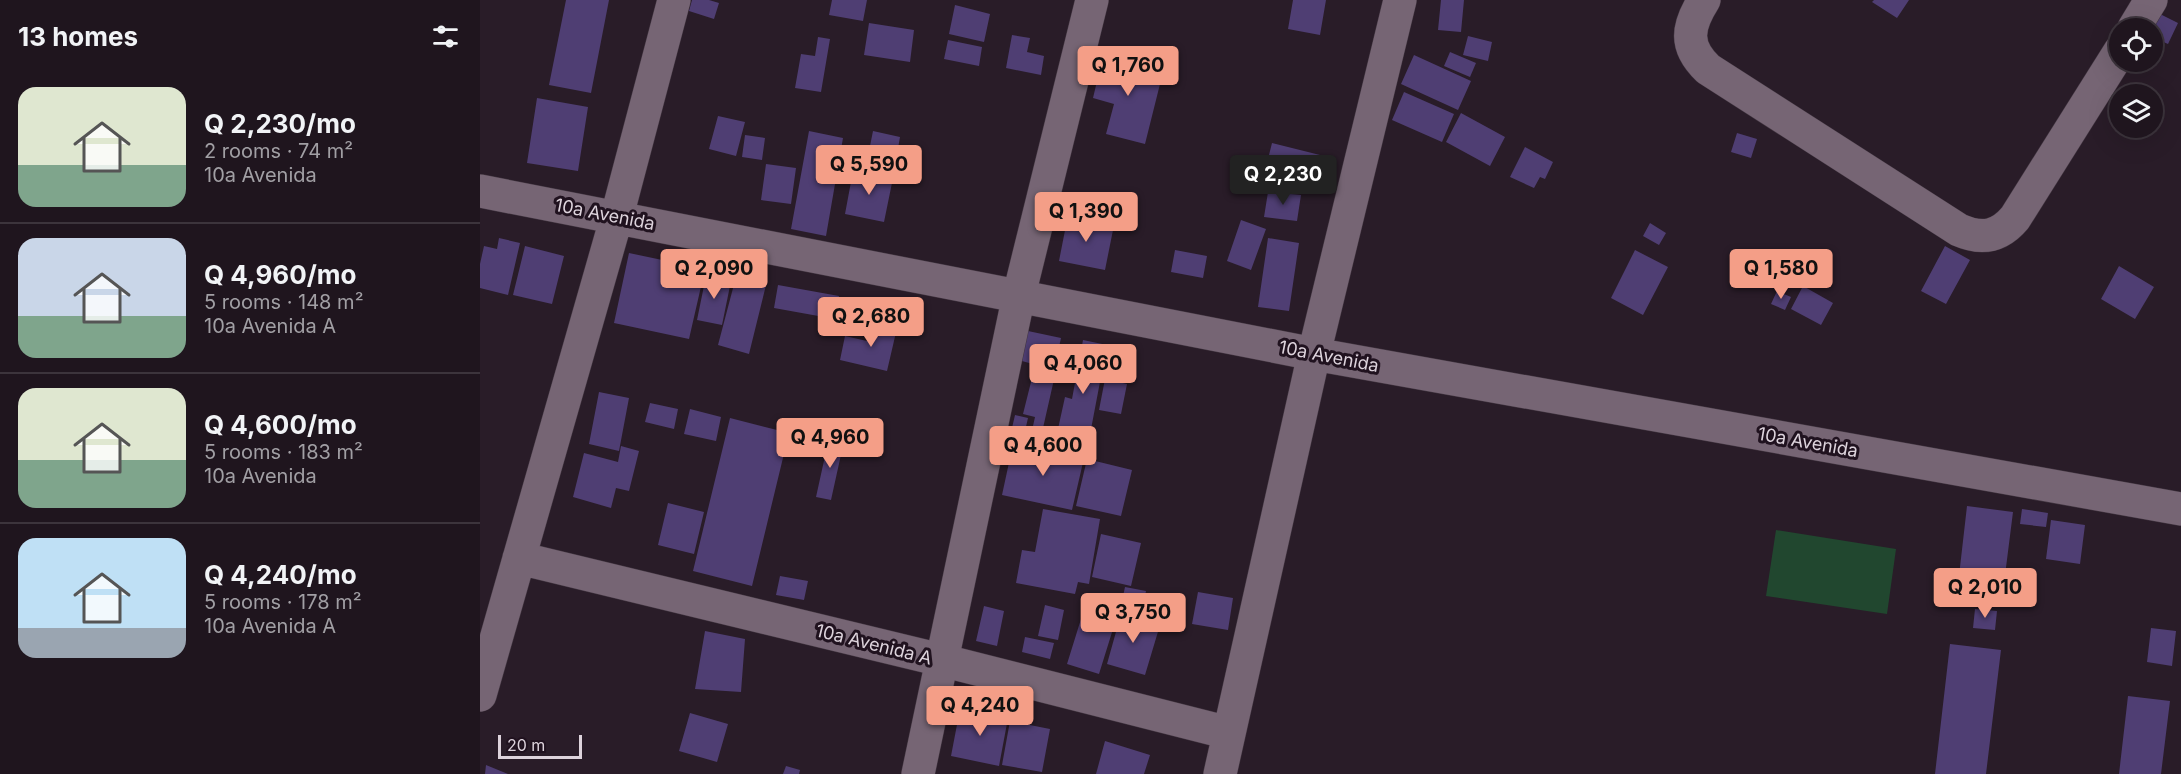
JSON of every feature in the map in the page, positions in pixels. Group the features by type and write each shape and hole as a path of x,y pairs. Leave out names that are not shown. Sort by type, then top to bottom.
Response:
{"street":[{"path":"480,695 617,216 674,0"},
{"path":"918,774 1018,296 1092,0"},
{"path":"1220,774 1314,354 1400,0"},
{"path":"1704,0 1691,24 1690,36 1696,54 1708,69 1971,236 1983,237 2007,228 2109,68"},
{"path":"2140,18 2151,0"},
{"name":"10a Avenida","path":"480,191 1314,354 2178,501"},
{"name":"10a Avenida A","path":"519,558 941,660 1229,734"}],"green space":[{"path":"1776,530 1896,549 1887,614 1766,596"}],"building":[{"path":"566,0 609,0 591,93 549,85"},
{"path":"692,0 709,0 719,3 714,19 689,11"},
{"path":"832,0 867,0 863,21 829,15"},
{"path":"1293,0 1326,0 1320,35 1288,29"},
{"path":"1441,0 1464,0 1461,32 1438,30"},
{"path":"1874,0 1909,0 1897,18 1872,2"},
{"path":"955,5 990,14 984,42 949,34"},
{"path":"2154,11 2178,23 2168,44 2163,42 2163,18 2153,18"},
{"path":"869,23 914,30 910,62 864,55"},
{"path":"1012,35 1030,38 1027,52 1044,56 1041,75 1006,68"},
{"path":"1468,36 1492,42 1488,61 1463,55"},
{"path":"818,37 830,39 821,92 795,88 801,54 815,56"},
{"path":"948,40 982,47 979,66 944,59"},
{"path":"1450,52 1476,63 1470,77 1444,66"},
{"path":"1414,55 1471,81 1458,110 1401,84"},
{"path":"1103,56 1163,72 1145,144 1106,134 1114,104 1093,98"},
{"path":"1404,92 1454,114 1442,142 1392,120"},
{"path":"537,98 588,107 578,171 527,163"},
{"path":"1461,113 1505,137 1490,166 1446,142"},
{"path":"718,116 745,122 736,156 709,149"},
{"path":"809,131 843,138 826,236 791,229"},
{"path":"873,131 900,137 894,171 866,166"},
{"path":"1737,133 1757,139 1751,158 1731,152"},
{"path":"745,135 765,138 762,160 742,157"},
{"path":"1272,143 1320,155 1312,190 1263,179"},
{"path":"1525,147 1553,162 1545,179 1540,177 1534,188 1510,177"},
{"path":"766,164 796,168 791,204 761,200"},
{"path":"853,171 893,178 884,222 845,214"},
{"path":"1268,192 1301,195 1297,221 1264,217"},
{"path":"1068,215 1114,225 1105,270 1059,261"},
{"path":"1241,220 1266,229 1251,270 1227,261"},
{"path":"1650,223 1666,233 1659,245 1643,236"},
{"path":"499,238 520,243 508,295 480,288 480,264 484,246 497,249"},
{"path":"1268,238 1299,243 1289,311 1258,307"},
{"path":"525,246 564,256 552,304 513,295"},
{"path":"1945,246 1970,260 1946,304 1921,291"},
{"path":"1175,250 1207,256 1203,278 1171,272"},
{"path":"1635,250 1668,267 1643,315 1611,298"},
{"path":"629,253 705,269 689,339 614,323"},
{"path":"2119,266 2154,287 2135,319 2101,299"},
{"path":"737,273 767,281 749,354 718,345"},
{"path":"706,276 731,281 722,325 697,320"},
{"path":"778,285 839,296 835,319 774,308"},
{"path":"1803,286 1833,303 1821,325 1791,309"},
{"path":"1777,291 1791,297 1785,310 1771,304"},
{"path":"872,322 897,328 887,371 840,360 845,336 867,341"},
{"path":"1028,331 1061,338 1054,370 1022,361"},
{"path":"1083,340 1107,345 1088,445 1056,438 1065,397 1072,399"},
{"path":"1034,370 1055,375 1043,428 1033,426 1035,417 1023,414"},
{"path":"1105,379 1127,384 1121,414 1099,410"},
{"path":"599,392 629,398 619,451 589,444"},
{"path":"650,403 678,409 674,429 645,422"},
{"path":"690,409 721,417 716,441 684,434"},
{"path":"1015,415 1028,418 1022,444 1009,441"},
{"path":"730,418 789,433 752,586 693,571"},
{"path":"797,430 825,436 822,450 794,444"},
{"path":"829,438 844,441 831,500 816,497"},
{"path":"1013,444 1084,458 1072,510 1002,495"},
{"path":"621,446 639,451 629,491 616,488 611,508 573,497 584,453 618,462"},
{"path":"1087,459 1132,470 1121,516 1076,506"},
{"path":"668,503 704,512 694,554 658,545"},
{"path":"1967,506 2013,512 2001,607 1956,602"},
{"path":"1043,509 1100,519 1089,584 1078,582 1075,594 1016,583 1022,550 1035,552"},
{"path":"2022,509 2048,513 2046,527 2020,524"},
{"path":"2051,520 2085,525 2080,564 2046,559"},
{"path":"1101,534 1141,543 1131,586 1092,577"},
{"path":"780,576 808,581 804,600 776,595"},
{"path":"1125,587 1146,591 1141,615 1120,610"},
{"path":"1198,592 1233,598 1228,630 1192,624"},
{"path":"1045,605 1064,610 1058,640 1038,636"},
{"path":"984,606 1004,611 997,646 976,641"},
{"path":"1975,609 1997,611 1995,630 1973,628"},
{"path":"1121,614 1160,625 1145,675 1107,664"},
{"path":"1081,619 1113,629 1099,674 1067,664"},
{"path":"2151,628 2176,631 2172,666 2147,662"},
{"path":"705,631 745,639 741,692 695,689"},
{"path":"1025,637 1054,643 1050,659 1022,652"},
{"path":"1950,644 2001,650 1986,774 1935,774"},
{"path":"2128,696 2170,701 2161,774 2119,774"},
{"path":"960,709 1008,718 999,766 951,756"},
{"path":"690,713 728,724 717,762 679,751"},
{"path":"1010,721 1050,729 1042,772 1002,765"},
{"path":"1105,741 1150,755 1144,774 1096,774"},
{"path":"486,765 508,774 485,774"},
{"path":"786,766 800,770 799,774 783,774"}]}
